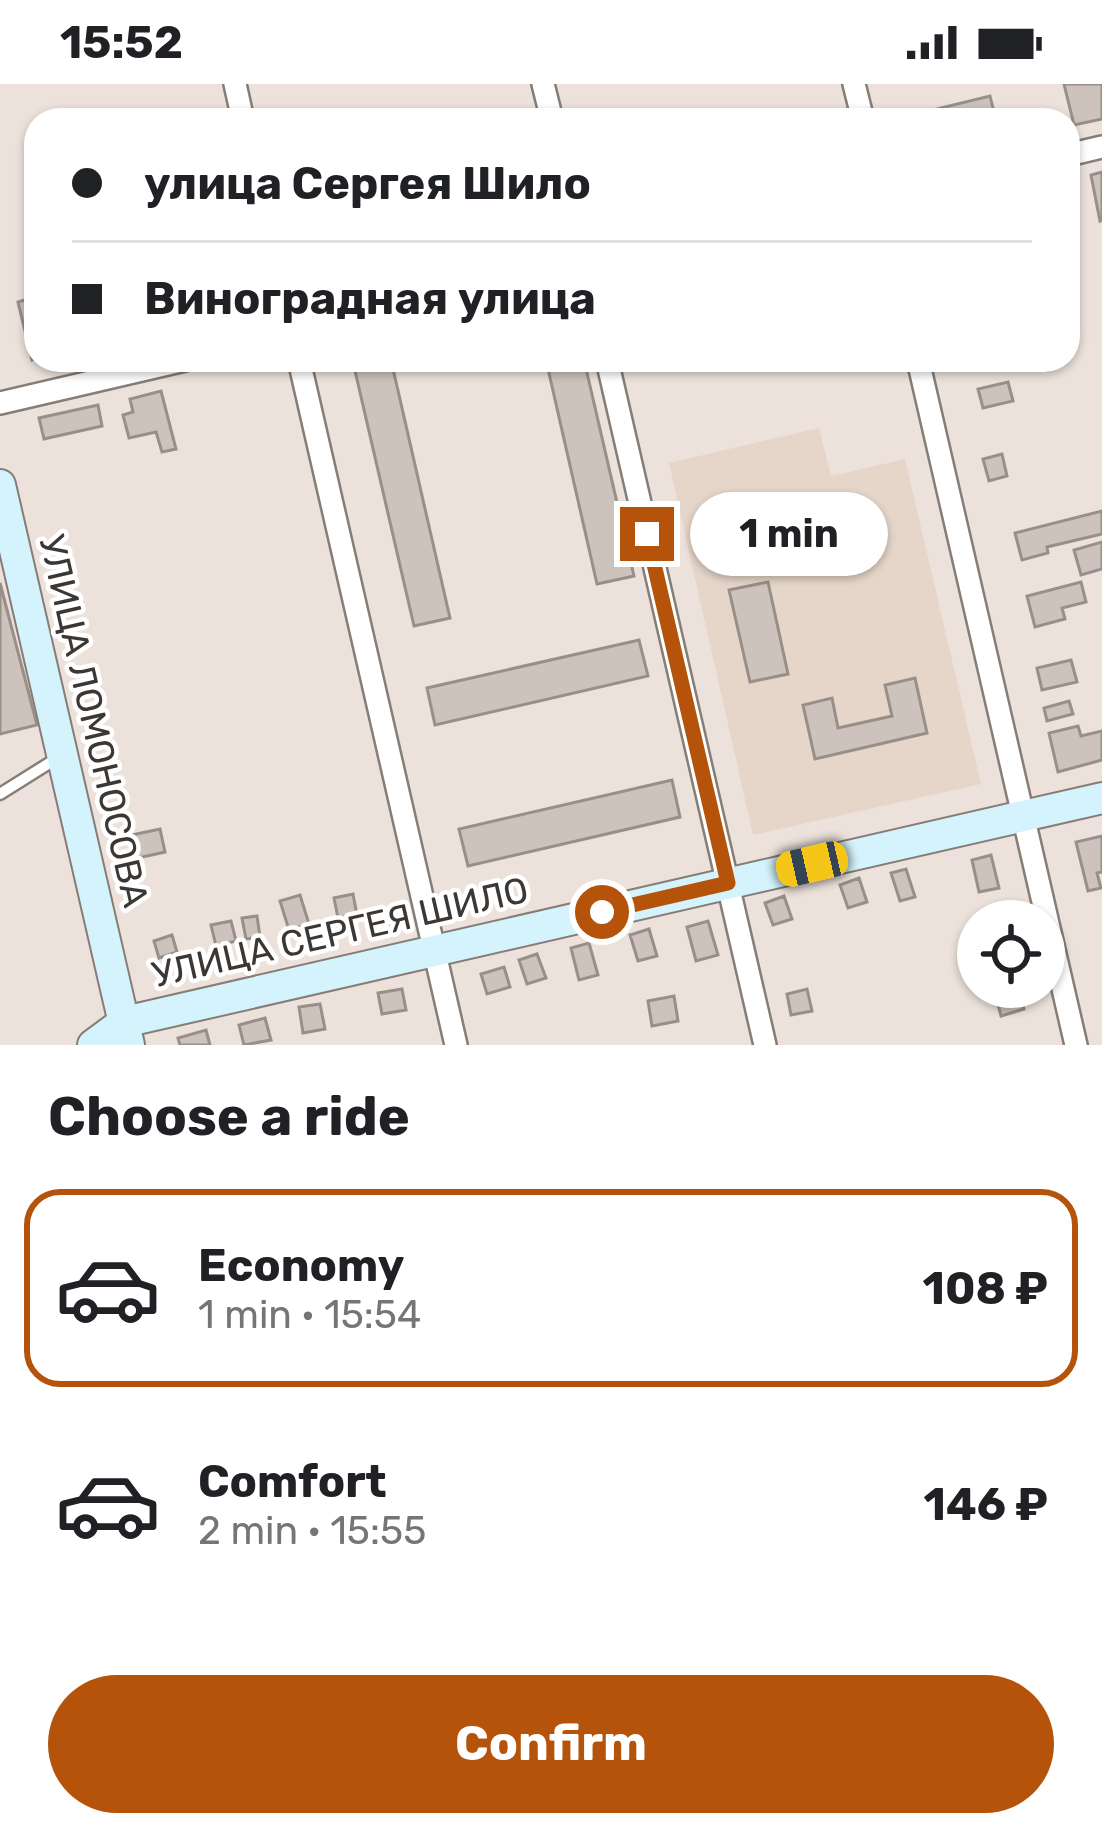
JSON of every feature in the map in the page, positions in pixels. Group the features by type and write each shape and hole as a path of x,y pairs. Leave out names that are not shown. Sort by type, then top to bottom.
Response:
{"street":[{"path":"0,403 133,372"},
{"path":"302,372 456,1045"},
{"path":"610,372 765,1045"},
{"path":"921,372 1076,1045"},
{"name":"УЛИЦА ЛОМОНОСОВА","path":"0,485 126,1034"},
{"name":"УЛИЦА СЕРГЕЯ ШИЛО","path":"93,1045 435,951 1102,798"}],"lane":[{"path":"0,794 62,755"},
{"path":"0,772 14,783"}],"shaded area":[{"path":"819,428 831,476 905,459 981,784 753,835 669,463"}],"building":[{"path":"1064,84 1102,84 1102,119 1080,124 1080,108 1070,108"},
{"path":"990,96 993,108 940,108"},
{"path":"1102,172 1102,220 1100,221 1091,175"},
{"path":"355,372 394,372 450,618 414,626"},
{"path":"549,372 587,372 634,576 597,584"},
{"path":"1008,382 1013,401 983,408 978,389"},
{"path":"161,391 176,449 162,452 156,432 129,438 123,415 133,412 130,399"},
{"path":"98,405 102,426 44,439 39,418"},
{"path":"1002,454 1007,476 989,481 983,459"},
{"path":"1102,511 1102,534 1047,547 1048,553 1022,560 1015,533"},
{"path":"1102,542 1102,569 1081,575 1074,550"},
{"path":"768,582 788,674 750,682 729,590"},
{"path":"1081,582 1086,602 1062,608 1065,619 1035,627 1027,596"},
{"path":"0,583 37,725 0,734"},
{"path":"639,640 648,676 435,725 427,688"},
{"path":"1071,660 1077,682 1042,690 1037,668"},
{"path":"915,678 927,733 815,759 803,705 832,698 838,728 892,716 885,685"},
{"path":"1069,701 1073,714 1047,721 1044,708"},
{"path":"1078,726 1081,736 1102,731 1102,760 1058,772 1049,733"},
{"path":"672,780 680,817 468,866 459,829"},
{"path":"160,829 165,852 138,858 132,835"},
{"path":"1102,836 1102,872 1097,873 1101,888 1088,891 1076,842"},
{"path":"991,855 999,888 979,892 972,860"},
{"path":"906,869 915,897 900,901 891,873"},
{"path":"859,878 867,902 848,908 840,885"},
{"path":"353,894 357,915 338,918 334,898"},
{"path":"300,895 309,924 289,930 280,901"},
{"path":"784,896 792,919 773,925 765,903"},
{"path":"257,916 260,937 246,939 242,918"},
{"path":"231,921 236,941 216,946 211,925"},
{"path":"708,921 718,955 696,961 687,927"},
{"path":"649,929 657,956 638,961 630,935"},
{"path":"172,935 177,952 159,958 154,941"},
{"path":"589,943 598,975 579,980 571,948"},
{"path":"537,954 546,978 527,984 519,960"},
{"path":"504,967 510,987 487,994 481,974"},
{"path":"402,989 406,1010 382,1014 378,993"},
{"path":"807,989 812,1011 791,1015 787,994"},
{"path":"674,996 678,1021 652,1026 648,1001"},
{"path":"320,1004 325,1029 303,1033 299,1007"},
{"path":"999,1008 1024,1008 1024,1009 1001,1016"},
{"path":"265,1018 271,1040 244,1045 239,1025"},
{"path":"206,1030 210,1045 180,1045 178,1038"}],"route":[{"path":"602,912 728,883 647,534"}]}
